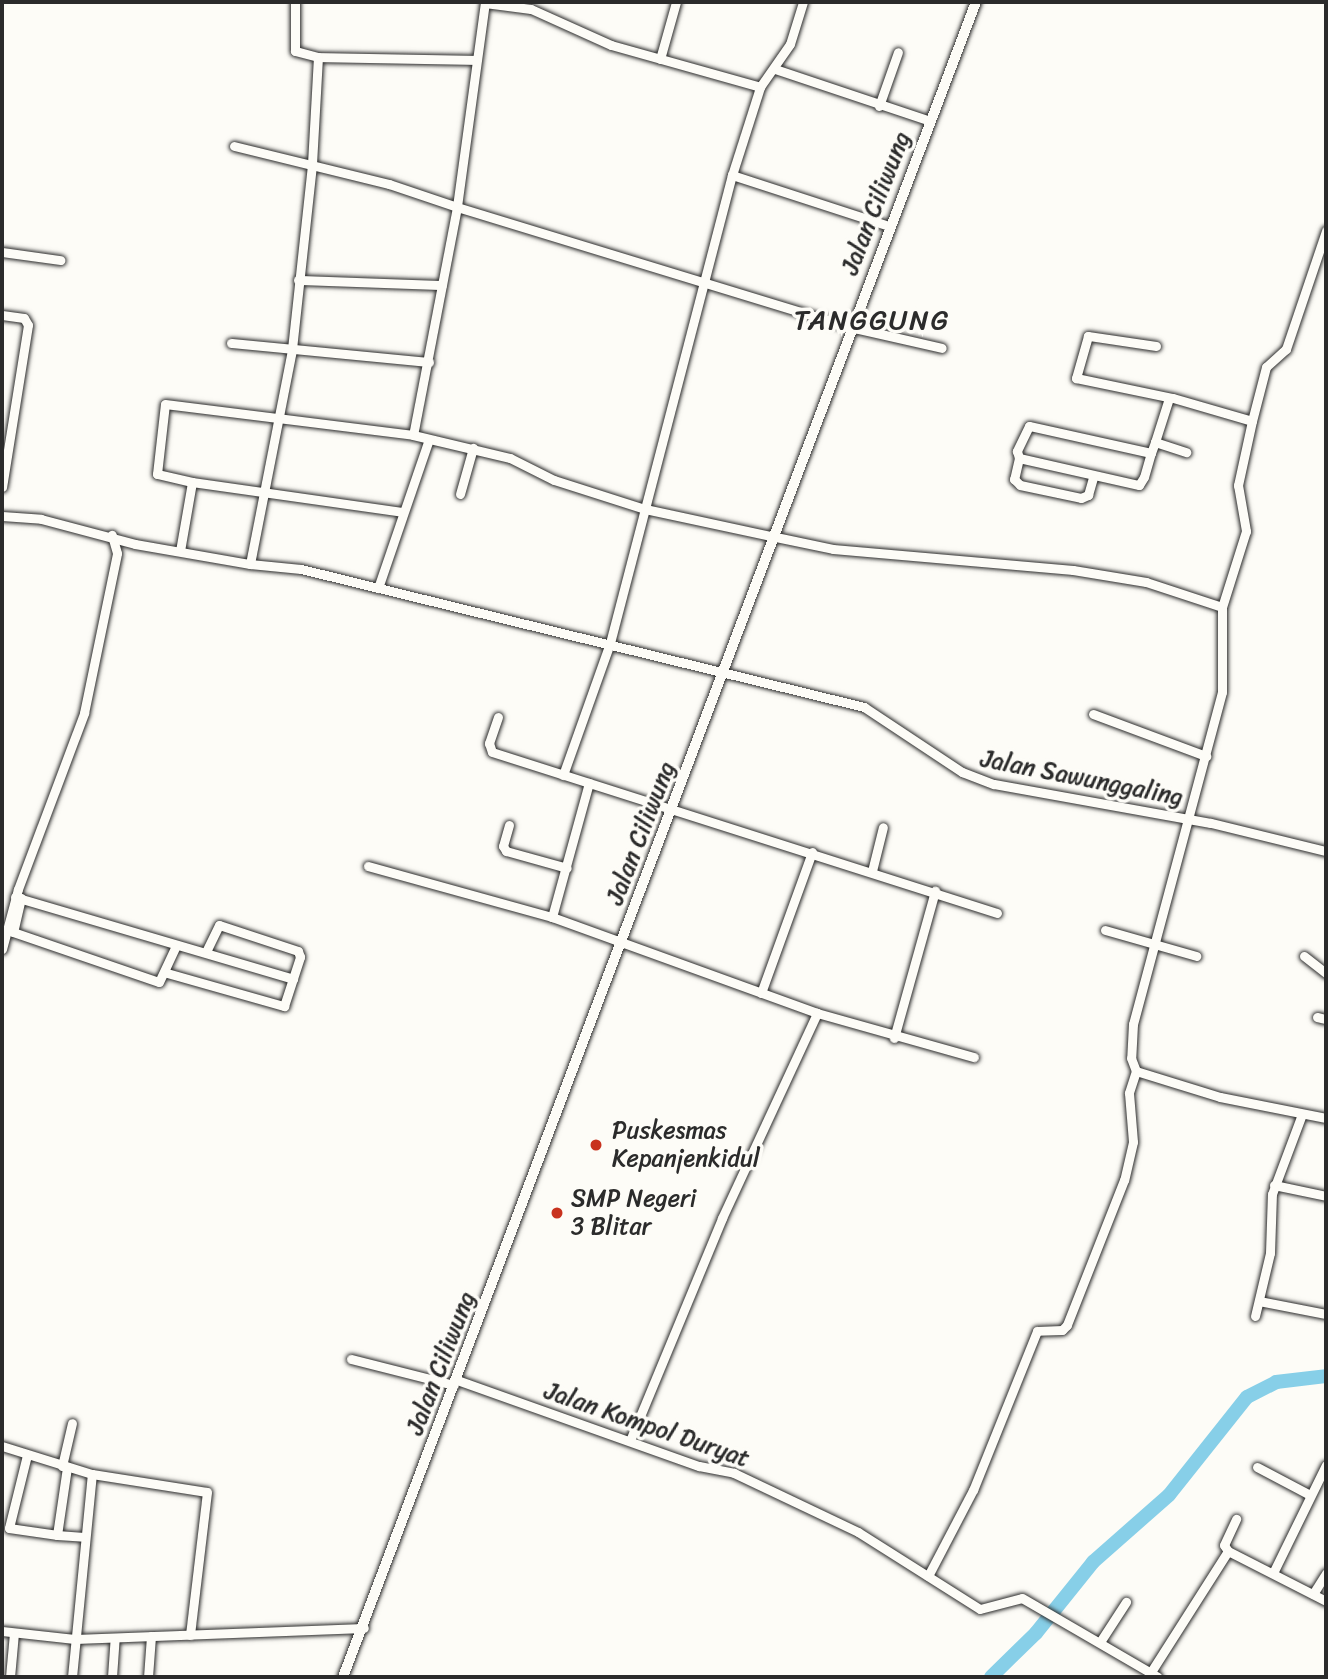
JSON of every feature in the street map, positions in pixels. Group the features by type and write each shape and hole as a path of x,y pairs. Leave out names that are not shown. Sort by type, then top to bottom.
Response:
{"main road":[{"name":"Jalan Ciliwung","path":"343,1677 364,1628 726,673 771,536 849,327 976,2"}],"street":[{"path":"295,2 295,51 318,57 475,60"},
{"path":"413,435 457,207 485,2 531,9 582,34 660,60 760,87"},
{"path":"660,60 677,2"},
{"path":"563,775 610,643 707,281 732,175 760,87 790,44 803,2"},
{"path":"879,106 898,52"},
{"path":"250,564 267,491 292,349 312,164 318,57"},
{"path":"775,69 930,121"},
{"path":"234,146 312,164 707,281 849,327 943,348"},
{"path":"732,175 889,226"},
{"path":"928,1576 973,1490 1037,1331 1062,1330 1067,1325 1132,1152 1129,1093 1136,1071 1131,1058 1133,1024 1186,819 1206,756 1224,676 1222,607 1246,531 1238,485 1266,367 1286,349 1326,231"},
{"path":"2,252 60,260"},
{"path":"298,280 442,285"},
{"path":"2,315 24,318 28,325 4,444 2,487"},
{"path":"1156,346 1085,337 1076,378 1169,398 1252,421"},
{"path":"231,343 429,362"},
{"path":"1019,458 1093,477 1139,485 1169,398"},
{"path":"402,512 192,482 157,474 164,404 413,435 473,448 645,509 771,536 833,549 981,562 1146,582 1222,607"},
{"path":"1093,477 1088,495 1081,498 1020,485 1014,479 1019,458 1017,451 1029,426 1151,453"},
{"path":"378,588 429,439"},
{"path":"1155,442 1186,452"},
{"path":"460,494 473,448"},
{"path":"180,551 192,482"},
{"name":"Jalan Sawunggaling","path":"2,516 41,519 112,535 135,544 250,564 301,569 871,709 962,772 1008,787 1186,819 1326,851"},
{"path":"2,949 84,713 117,553 112,535"},
{"path":"117,553 135,544"},
{"path":"1093,714 1206,756"},
{"path":"498,717 489,749 997,913"},
{"path":"552,917 589,783"},
{"path":"509,825 503,846 506,850 567,868"},
{"path":"872,871 883,828"},
{"path":"761,993 812,852"},
{"path":"368,866 552,917 817,1013 894,1038 974,1057"},
{"path":"894,1038 935,891"},
{"path":"18,898 179,948 206,952 293,979"},
{"path":"18,898 13,928 18,934 159,982 170,975 179,948"},
{"path":"170,975 280,1008 293,979 298,951 219,925 206,952"},
{"path":"1105,930 1196,956"},
{"path":"1304,956 1326,973"},
{"path":"631,1438 722,1218 817,1013"},
{"path":"1136,1071 1220,1097 1326,1117"},
{"path":"1255,1316 1270,1253 1274,1185 1302,1114"},
{"path":"1274,1185 1326,1196"},
{"path":"1259,1301 1326,1314"},
{"name":"Jalan Kompol Duryat","path":"351,1359 455,1383 631,1438 699,1466 734,1473 822,1518 858,1532 985,1611 1016,1599 1028,1601 1100,1642 1152,1676"},
{"path":"57,1535 64,1466 72,1423"},
{"path":"2,1446 92,1474 207,1492 190,1635"},
{"path":"26,1455 6,1528 83,1536"},
{"path":"1273,1573 1326,1465"},
{"path":"1257,1467 1310,1494"},
{"path":"72,1677 83,1536 92,1474"},
{"path":"1236,1519 1224,1545 1228,1551 1326,1601"},
{"path":"1152,1676 1228,1551"},
{"path":"1313,1594 1326,1573"},
{"path":"1100,1642 1126,1602"},
{"path":"2,1631 75,1639 364,1628"},
{"path":"10,1677 14,1633"},
{"path":"148,1677 150,1636"},
{"path":"111,1677 115,1638"}],"waterway":[{"path":"991,1677 1036,1633 1093,1562 1169,1495 1247,1397 1276,1382 1326,1376"}],"place":[{"name":"Puskesmas Kepanjenkidul","path":"596,1145"},
{"name":"SMP Negeri 3 Blitar","path":"557,1213"}],"district":[{"name":"TANGGUNG","path":"872,320"}]}
